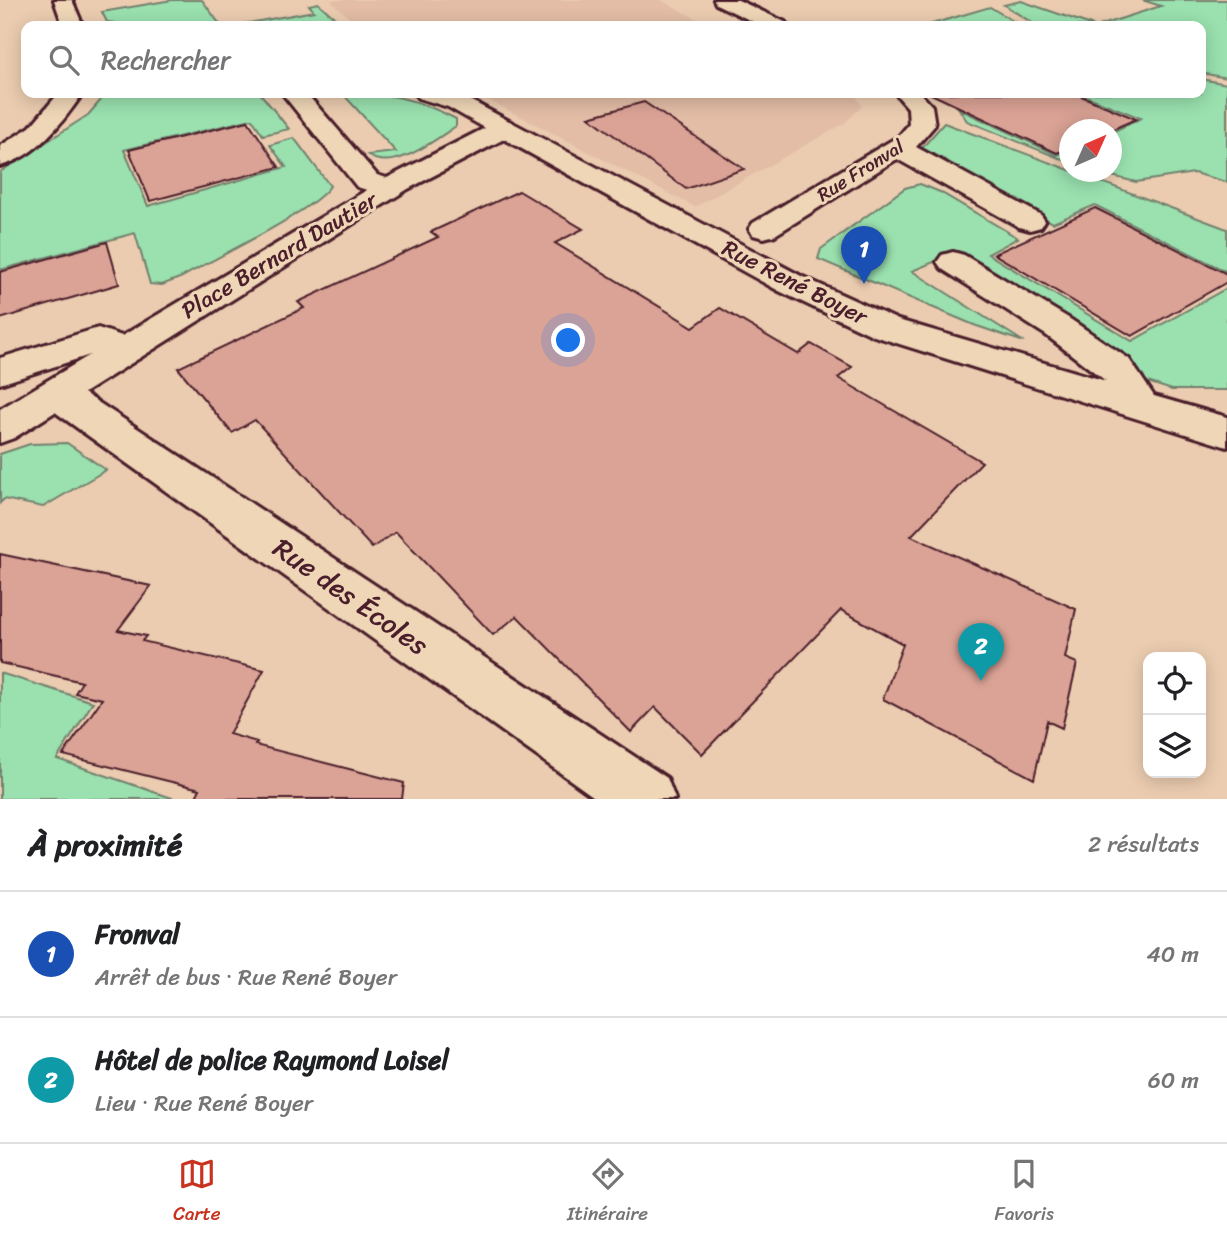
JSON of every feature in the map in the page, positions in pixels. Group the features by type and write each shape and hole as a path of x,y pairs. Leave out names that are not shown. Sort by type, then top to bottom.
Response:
{"street":[{"path":"71,21 64,2 89,0"},
{"path":"723,0 767,21"},
{"path":"0,158 39,132 67,98"},
{"path":"298,98 367,181 390,188"},
{"name":"Rue René Boyer","path":"443,98 507,128 791,284 886,328 1227,432"},
{"name":"Rue Fronval","path":"764,229 908,141 922,125 920,106 912,98"},
{"name":"Place Bernard Dautier","path":"0,428 390,188 507,128"},
{"path":"897,148 1030,221"},
{"path":"953,262 1058,327 1116,368 1140,405"},
{"path":"0,371 98,340 125,349"},
{"name":"Rue des Écoles","path":"56,393 646,799"}],"shaded area":[{"path":"330,0 661,0 701,21 353,21"},
{"path":"485,98 857,98 862,106 845,123 695,207"}],"green space":[{"path":"172,0 202,0 217,21 106,21 102,12"},
{"path":"1142,0 1227,0 1227,78 1206,74 1206,21 1114,21 1161,6"},
{"path":"1021,1 1079,21 1029,21 1004,5"},
{"path":"318,3 338,21 259,21 314,11 309,5"},
{"path":"990,7 1013,21 942,21"},
{"path":"1206,80 1227,84 1227,182 1194,173 1136,182 1122,179 1122,127 1141,118 1091,98 1206,98"},
{"path":"103,98 264,98 289,129 263,135 252,119 124,150 148,206 286,167 270,145 294,138 330,186 304,208 262,234 162,285 150,284 135,233 0,270 0,172 88,115"},
{"path":"347,98 400,98 456,119 456,126 401,158 378,160 368,155 396,152"},
{"path":"959,109 1059,154 1059,158 967,121"},
{"path":"944,123 1059,166 1059,182 1102,182 1227,229 1227,272 1095,205 1053,223 925,154 921,149"},
{"path":"920,184 940,192 1018,238 988,254 1132,341 1227,288 1227,390 1172,390 1083,361 1077,351 936,261 912,271 1024,342 974,325 818,259 821,249 905,188"},
{"path":"67,443 106,470 43,507 4,499 0,503 0,454 30,444"},
{"path":"0,673 93,702 57,759 175,799 0,799"}],"building":[{"path":"940,98 1086,98 1136,119 1122,125 1122,119 1059,119 1059,152"},
{"path":"644,102 744,169 686,189 589,117"},
{"path":"248,121 279,167 150,201 129,150"},
{"path":"519,191 583,229 555,243 693,327 720,308 798,354 811,344 852,367 838,378 982,462 911,536 1076,609 1065,658 1077,663 1062,728 1047,721 1034,779 883,699 903,644 841,610 702,754 655,707 631,732 517,616 493,635 396,532 372,548 255,420 232,433 178,368 304,308 298,302 438,237 431,232"},
{"path":"1095,208 1227,274 1227,282 1132,336 994,254"},
{"path":"107,242 119,284 0,319 0,272"},
{"path":"0,554 151,586 118,630 146,636 142,641 264,670 229,734 257,742 255,745 404,783 402,799 195,799 200,789 63,755 102,699 75,693 82,682 0,663"}],"place":[{"name":"Fronval","path":"864,284"},
{"name":"Hôtel de police Raymond Loisel","path":"981,681"}]}
